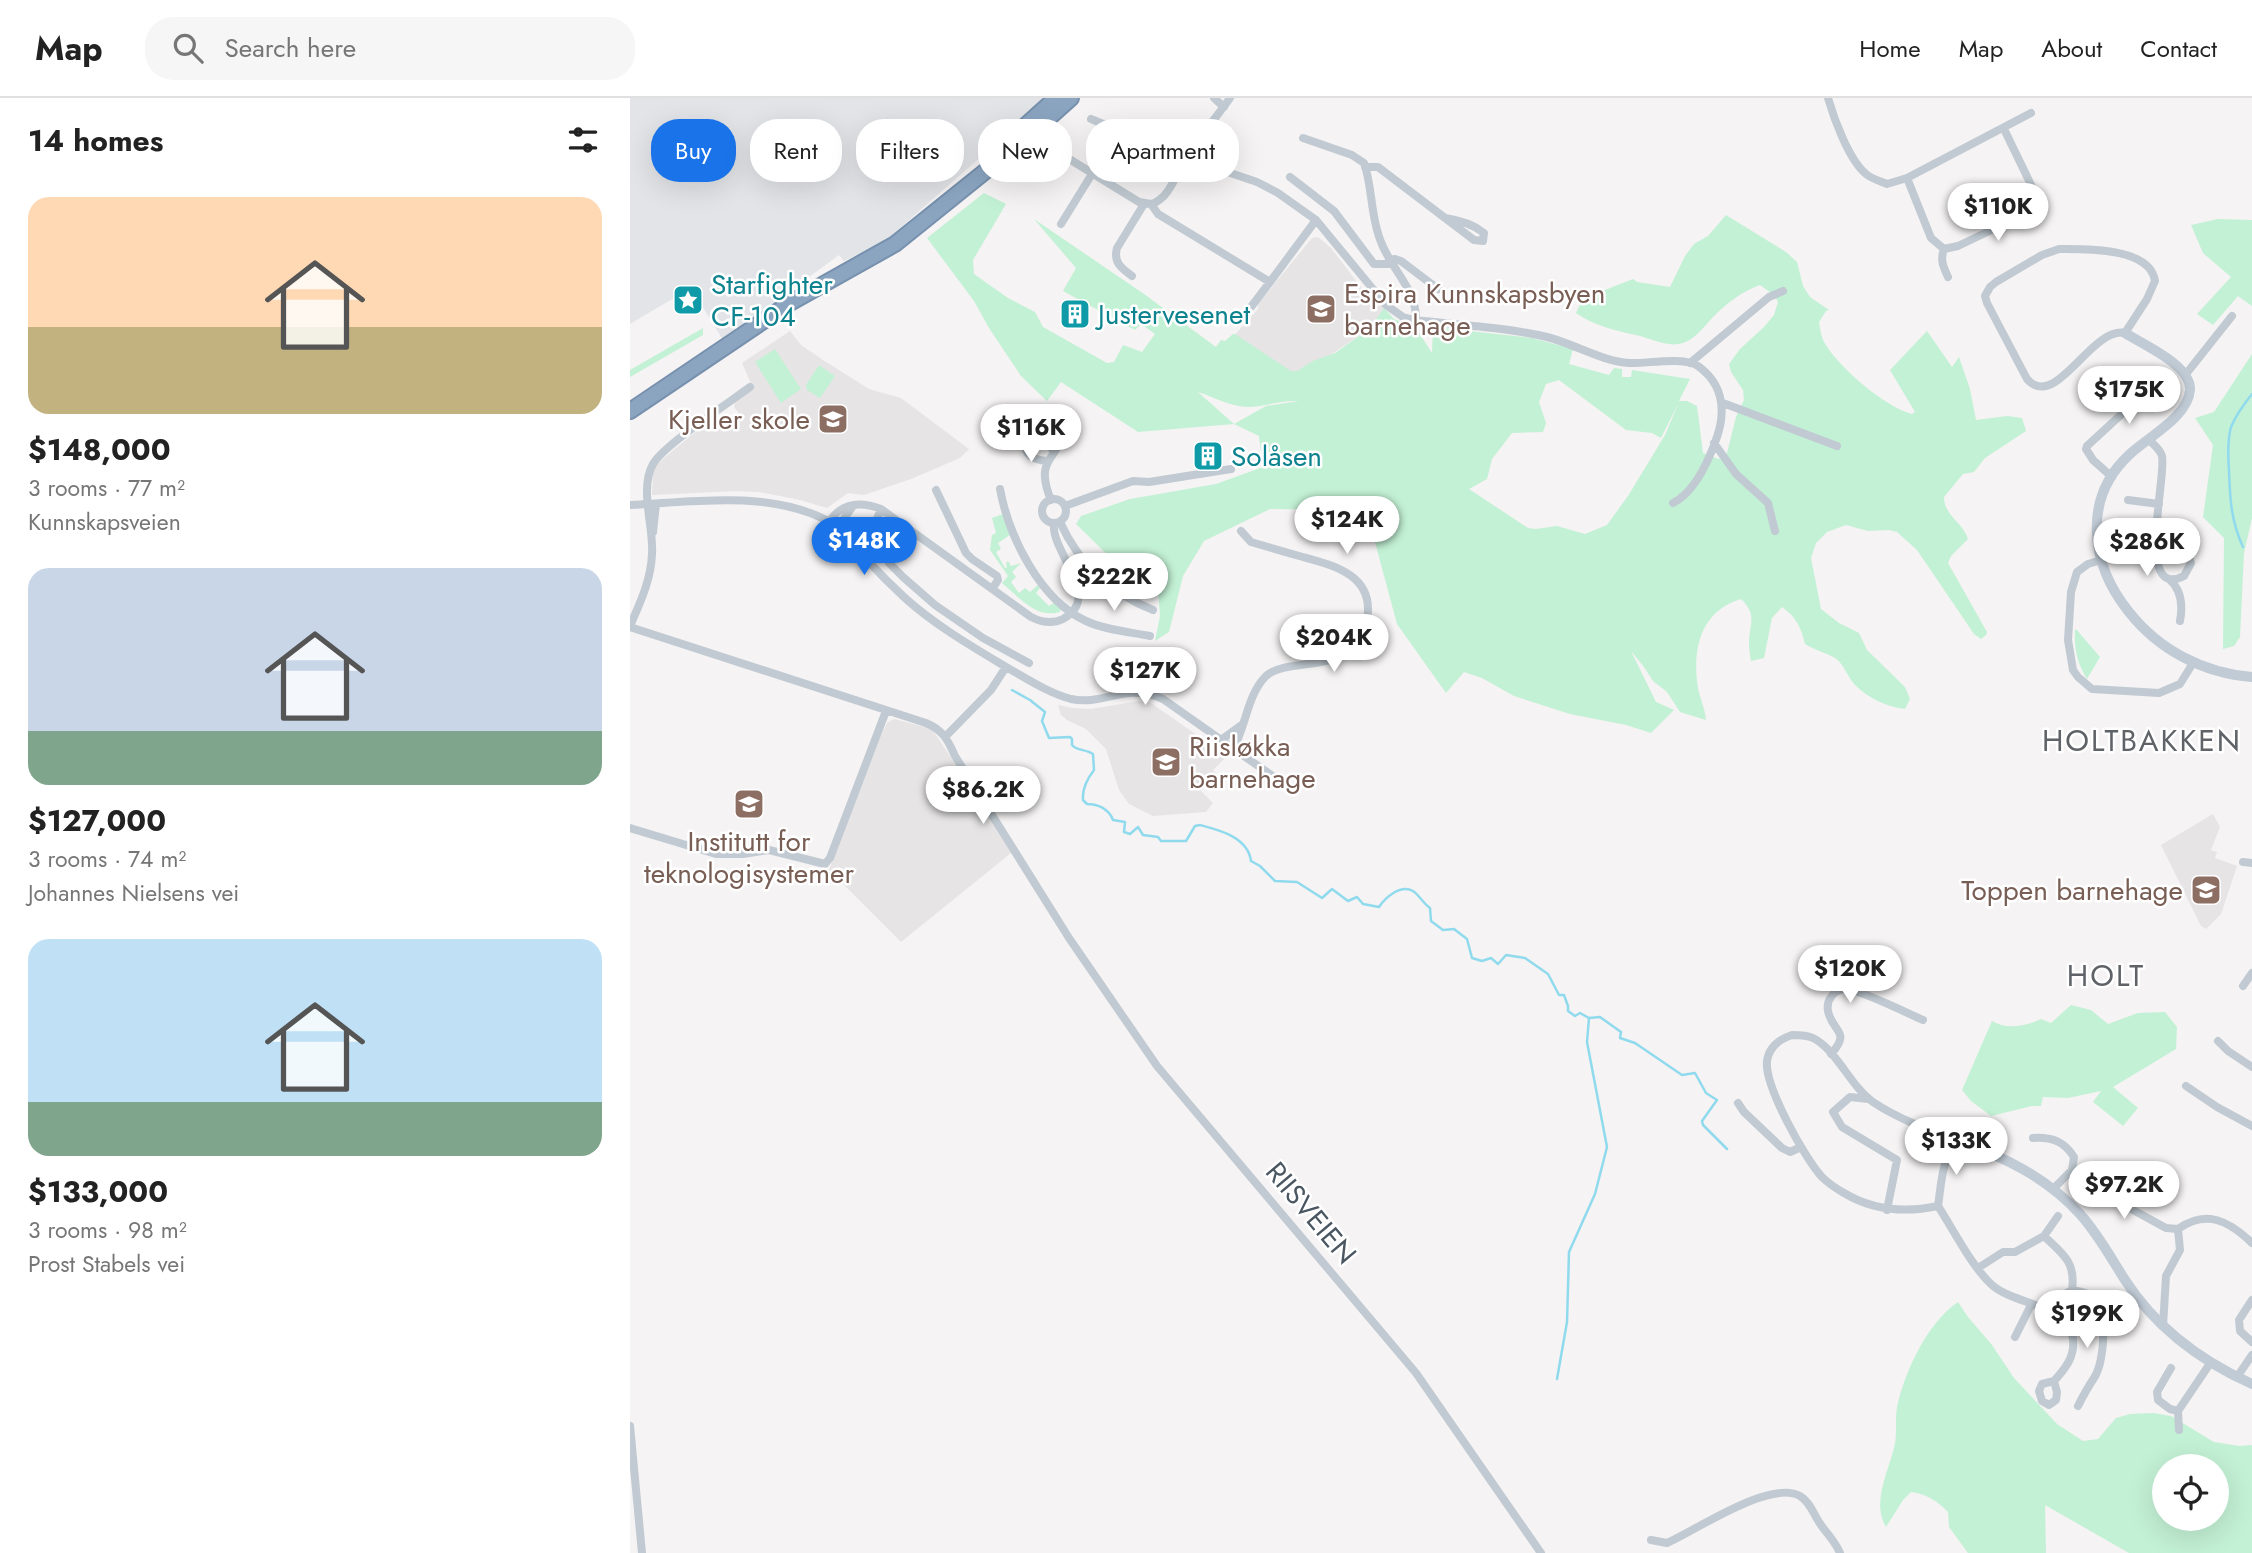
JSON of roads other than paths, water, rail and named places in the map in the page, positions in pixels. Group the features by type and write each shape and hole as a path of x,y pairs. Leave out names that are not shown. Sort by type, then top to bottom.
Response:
{"highway":[{"path":"1040,119 1056,98"},
{"path":"1044,119 1071,98"},
{"path":"630,411 790,303 895,244 978,174"}],"street":[{"path":"1214,98 1224,107"},
{"path":"1215,119 1230,98"},
{"path":"1828,98 1835,123 1859,166 1866,174 1887,184 1908,178 2031,113"},
{"path":"1944,249 1958,246 2027,213 2033,207 2035,193 2004,129"},
{"path":"1303,138 1361,160 1365,167 1372,215 1380,239 1413,297 1416,320"},
{"path":"1365,167 1378,167 1445,218"},
{"path":"1239,176 1278,193 1317,220 1386,306 1403,317 1536,335 1627,363 1696,365 1713,383 1723,403 1721,420 1699,475 1680,499 1673,503"},
{"path":"1290,177 1334,211 1374,264 1395,259 1401,261 1438,289"},
{"path":"1908,178 1931,238 1944,249"},
{"path":"1060,224 1086,182"},
{"path":"1108,182 1270,282"},
{"path":"1147,204 1156,203 1171,182"},
{"path":"1132,276 1119,266 1115,254 1147,204"},
{"path":"1251,307 1317,220"},
{"path":"1944,249 1941,257 1948,277"},
{"path":"2125,333 2155,281 2154,275 2145,264 2121,253 2065,249 2052,251 1996,282 1985,296 2027,379 2037,387 2054,383 2105,337 2120,332 2186,374 2190,390 2185,406 2124,460 2112,477 2101,501 2096,530 2101,560 2105,575 2115,593 2140,625 2160,643 2193,663 2252,677"},
{"path":"1690,363 1769,297 1783,290"},
{"path":"2186,374 2232,316"},
{"path":"2112,477 2093,460 2086,449 2087,446 2162,377"},
{"path":"750,387 657,458 649,472 652,504 649,523 652,534 650,574 633,611 630,627 935,727 946,736 990,690 1006,667"},
{"path":"1723,403 1837,446"},
{"path":"1051,500 1044,477 1047,461 1062,436 1062,427"},
{"path":"1047,461 1031,457 1025,444 1036,437 1046,442 1054,451"},
{"path":"2148,439 2162,456 2154,549 2159,571 2176,585 2182,600 2180,621"},
{"path":"1714,443 1735,474 1768,503 1775,531"},
{"path":"1065,506 1133,481 1149,482 1231,469"},
{"path":"936,490 966,553 997,576 998,580 992,589"},
{"path":"1011,492 1001,491 1015,537 1049,592 1071,613 1088,622 1150,636"},
{"path":"630,505 713,500 757,502 803,511 829,522 851,538 888,582 920,611 1006,667 1072,699 1091,699 1133,692 1149,693 1163,699 1281,782"},
{"path":"829,522 841,508 861,504 881,509 1031,617 1042,621 1060,620 1071,613 1078,599 1078,586 1056,539 1057,523 1066,512 1065,506 1059,500 1051,500 1043,507 1047,521 1057,523 1085,564 1100,578 1120,594 1153,610"},
{"path":"2128,500 2159,504"},
{"path":"838,527 853,506"},
{"path":"881,509 874,526 876,537 890,563 903,577 935,605 983,638 1029,663"},
{"path":"1233,749 1257,688 1266,676 1273,671 1332,659 1349,651 1366,628 1368,613 1367,595 1354,578 1338,567 1251,542 1241,531"},
{"path":"1006,542 1015,537"},
{"path":"2156,538 2179,544 2190,557 2189,569 2183,576 2169,579"},
{"path":"2122,549 2154,549"},
{"path":"2101,560 2088,564 2077,572 2071,592 2068,640 2073,670 2078,677 2092,689 2159,693 2180,684 2193,663"},
{"path":"630,828 716,854 769,850 825,864 830,858 886,711"},
{"path":"1221,740 1243,724"},
{"name":"RIISVEIEN","path":"946,736 955,756 1046,902 1100,986 1157,1066 1416,1373 1541,1553"},
{"path":"2243,986 2252,973"},
{"path":"1831,1054 1840,1041 1841,1033 1829,1016 1828,1008 1830,998 1836,992 1847,989 1858,992 1923,1020"},
{"path":"1938,1206 1916,1210 1887,1210 1845,1194 1824,1178 1801,1147 1771,1082 1766,1063 1769,1054 1781,1039 1792,1035 1814,1038 1868,1098 1896,1115 2011,1162 2043,1180 2085,1220 2145,1308 2180,1342 2252,1384"},
{"path":"2218,1041 2252,1067"},
{"path":"2186,1086 2252,1126"},
{"path":"1868,1098 1850,1097 1833,1112 1843,1127 1897,1160 1887,1210"},
{"path":"1738,1103 1782,1148 1790,1152 1801,1147"},
{"path":"2033,1138 2044,1137 2062,1142 2074,1157 2072,1170 2053,1189"},
{"path":"1957,1140 1942,1168 1938,1206 1978,1268 1994,1287 2008,1296 2049,1310 2068,1325 2073,1335 2071,1360 2054,1381"},
{"path":"2141,1180 2130,1198 2133,1210 2166,1228 2178,1229 2196,1219 2214,1219 2236,1229 2252,1243"},
{"path":"1978,1268 2003,1252 2015,1252 2044,1236 2058,1216"},
{"path":"2163,1325 2166,1276 2180,1250 2178,1229"},
{"path":"2044,1236 2068,1260 2074,1279 2072,1290"},
{"path":"2049,1310 2063,1294 2072,1290 2093,1297 2102,1318 2104,1339 2097,1369 2078,1406"},
{"path":"2252,1300 2239,1320 2239,1331 2252,1342"},
{"path":"2015,1337 2031,1305"},
{"path":"2237,1377 2252,1355"},
{"path":"2179,1430 2178,1411 2211,1362"},
{"path":"2171,1368 2157,1392 2158,1400 2170,1409 2178,1411"},
{"path":"630,1426 642,1553"},
{"path":"1651,1540 1667,1543 1736,1507 1779,1493 1791,1493 1805,1500 1840,1553"}],"waterway":[{"path":"2243,547 2232,510 2228,443 2233,423 2252,394"},
{"path":"1012,690 1045,712 1042,721 1049,738 1070,737 1074,747 1093,754 1094,770 1083,792 1083,800 1087,804 1103,808 1113,820 1125,822 1124,832 1130,834 1138,827 1143,835 1158,837 1161,841 1186,841 1195,826 1216,829 1239,840 1249,853 1251,861 1275,881 1297,882 1322,898 1332,889 1348,901 1357,897 1363,904 1379,907 1398,891 1413,891 1430,908 1431,921 1443,930 1454,929 1467,939 1472,958 1482,961 1491,958 1498,964 1506,955 1525,958 1548,974 1559,995 1564,995 1568,1011 1575,1016 1580,1013 1589,1018 1600,1017 1621,1032 1620,1038 1635,1043 1682,1075 1695,1073 1706,1093 1717,1100 1702,1121 1703,1125 1727,1149"},
{"path":"1557,1379 1567,1322 1569,1252 1595,1194 1607,1147 1587,1042 1589,1018"}],"place":[{"name":"Starfighter CF-104","path":"688,300"},
{"name":"Espira Kunnskapsbyen barnehage","path":"1321,309"},
{"name":"Justervesenet","path":"1075,314"},
{"name":"Kjeller skole","path":"833,419"},
{"name":"Solåsen","path":"1208,456"},
{"name":"Riisløkka barnehage","path":"1166,762"},
{"name":"Institutt for teknologisystemer","path":"749,804"},
{"name":"Toppen barnehage","path":"2206,890"}],"district":[{"name":"HOLTBAKKEN","path":"2142,740"},
{"name":"HOLT","path":"2106,975"}]}
